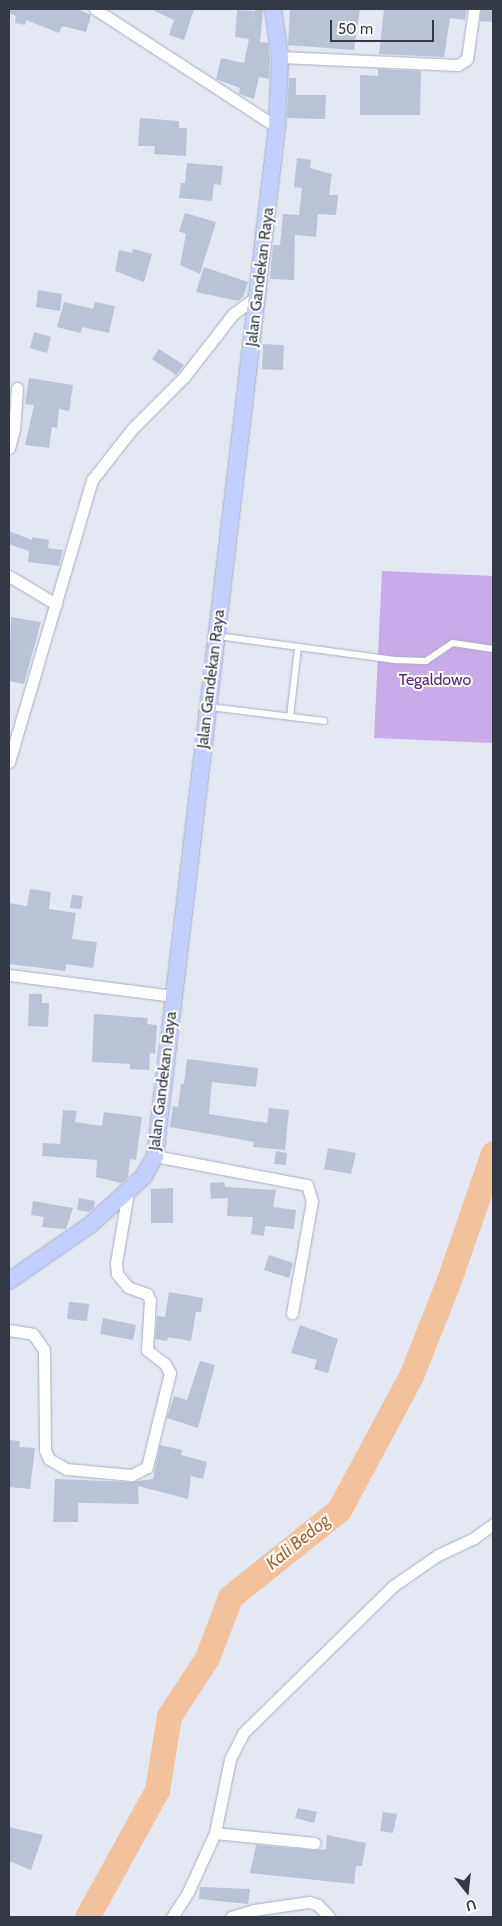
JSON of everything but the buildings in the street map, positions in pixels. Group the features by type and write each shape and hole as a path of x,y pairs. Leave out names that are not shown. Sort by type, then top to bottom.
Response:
{"street":[{"path":"95,9 277,126"},
{"name":"Jalan Gandekan Raya","path":"9,1281 90,1225 144,1176 155,1156 277,126 280,58 273,9"},
{"path":"280,58 458,65 467,59 474,9"},
{"path":"9,762 92,480 102,464 184,377 233,314 258,296"},
{"path":"9,448 14,429 17,388"},
{"path":"9,576 56,604"},
{"path":"9,975 174,996"},
{"path":"155,1156 307,1185 312,1201 292,1313"},
{"path":"9,1330 33,1334 44,1350 45,1450 49,1459 66,1469 132,1475 147,1467 170,1373 165,1364 147,1350 150,1300 147,1294 122,1282 117,1274 116,1263 128,1192"},
{"path":"172,1917 188,1892 215,1833 230,1759 243,1732 393,1586 438,1555 474,1538 493,1524"},
{"path":"215,1833 315,1843"},
{"path":"231,1917 254,1910 309,1902 318,1905 329,1917"}],"lane":[{"path":"216,636 360,658 426,661 453,643 493,649"},
{"path":"290,717 298,648"},
{"path":"208,707 324,721"}],"green space":[{"name":"Tegaldowo","path":"382,571 493,576 493,743 374,738"}],"waterway":[{"name":"Kali Bedog","path":"87,1917 157,1790 169,1716 207,1658 230,1597 339,1510 411,1376 449,1280 493,1153"}]}
